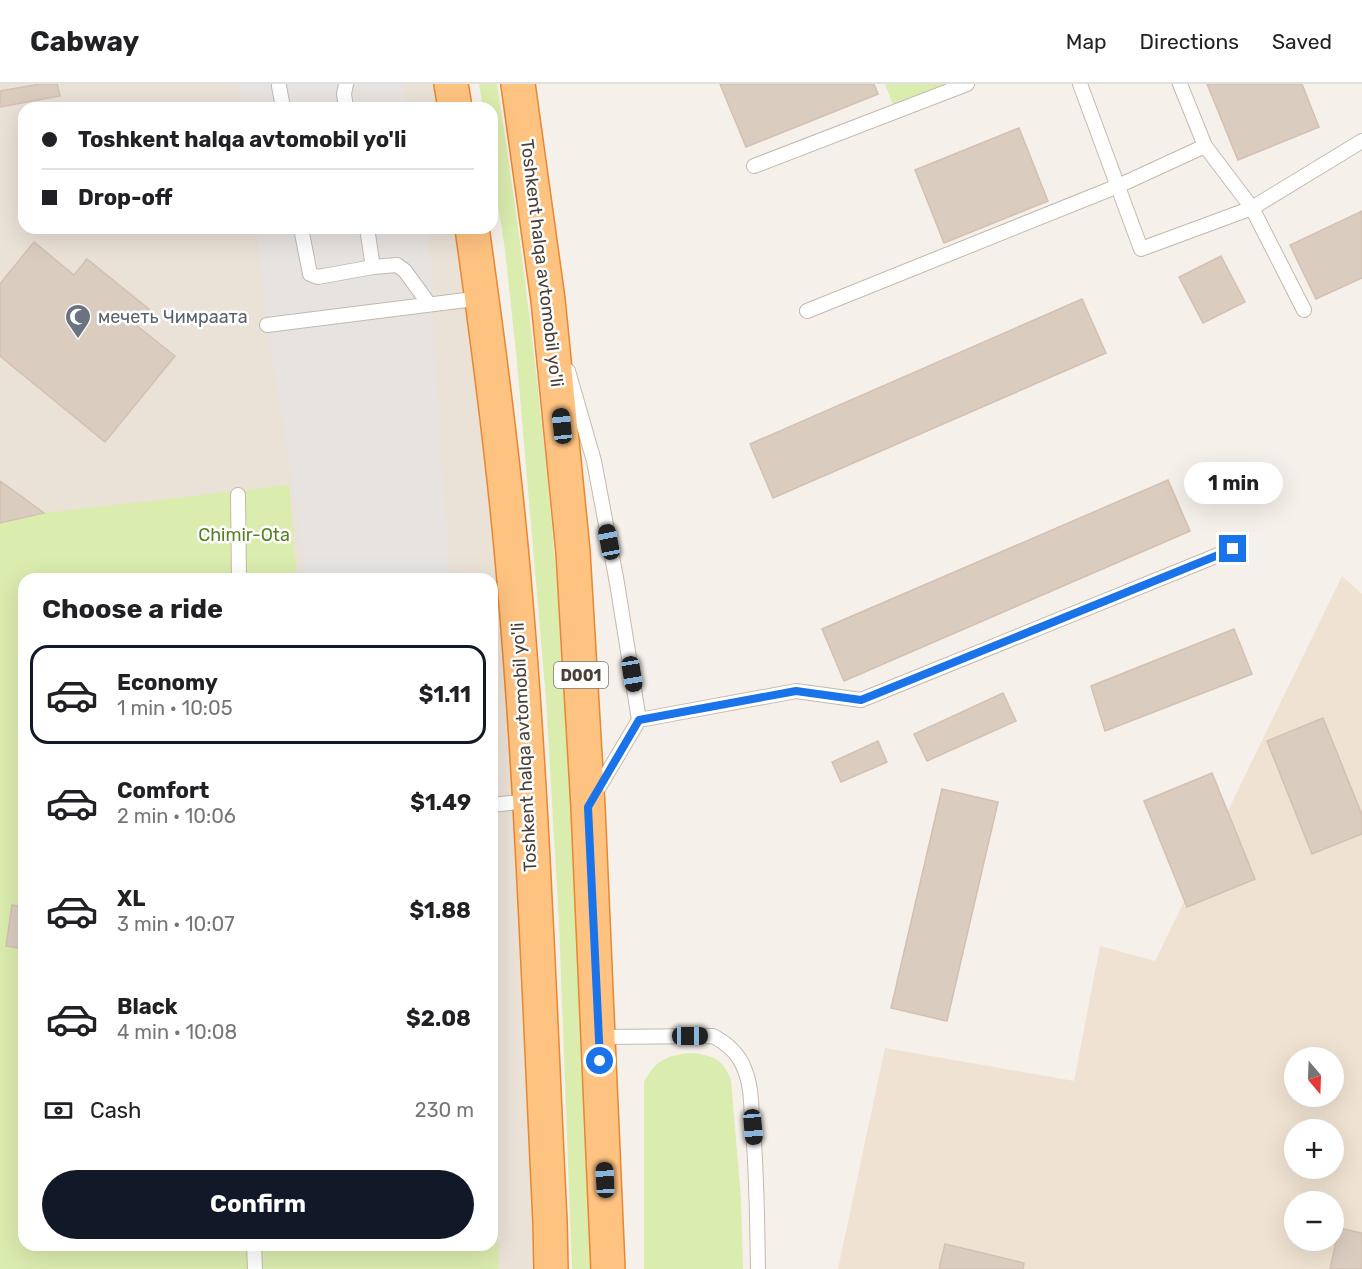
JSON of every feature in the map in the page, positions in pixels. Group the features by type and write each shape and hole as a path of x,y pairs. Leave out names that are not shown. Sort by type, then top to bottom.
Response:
{"highway":[{"path":"451,84 454,102"},
{"name":"Toshkent halqa avtomobil yo'li","path":"518,84 549,300 573,552 588,807 608,1269"},
{"name":"Toshkent halqa avtomobil yo'li","path":"473,234 511,546 528,801 551,1269"}],"lane":[{"path":"345,102 346,84"},
{"path":"754,166 967,84"},
{"path":"1080,84 1141,249 1252,208 1362,141"},
{"path":"1180,84 1205,146 1252,208 1304,310"},
{"path":"279,86 282,102"},
{"path":"807,311 1118,186 1205,146"},
{"path":"302,234 310,274 318,277 397,265 429,304"},
{"path":"368,234 373,267"},
{"path":"267,326 482,298"},
{"path":"549,300 594,461 617,582 639,720 588,807"},
{"path":"238,495 239,573"},
{"path":"639,720 796,691 861,700 1233,549"},
{"path":"498,804 528,801"},
{"path":"598,1037 713,1036 727,1044 738,1056 745,1069 749,1086 755,1147 758,1269"},
{"path":"254,1251 255,1269"}],"shaded area":[{"path":"0,84 450,84 454,102 18,102 18,234 472,234 551,1269 0,1269"},
{"path":"238,84 402,84 405,102 240,102"},
{"path":"257,234 427,234 431,263 434,347 450,573 304,573 293,485 267,325"},
{"path":"1342,576 1362,594 1362,1269 838,1269 885,1048 1074,1081 1100,946 1155,961"}],"green space":[{"path":"479,84 497,84 529,315 546,469 571,773 592,1269 572,1269 559,923 546,699 517,362 498,204 498,102 482,102"},
{"path":"885,84 967,84 895,110"},
{"name":"Chimir-Ota","path":"289,485 296,573 18,573 18,1251 498,1251 498,1241 499,1269 0,1269 0,523 44,513"},
{"path":"689,1053 710,1056 720,1062 731,1080 741,1198 743,1269 644,1269 644,1082 657,1064 667,1058"}],"building":[{"path":"40,84 57,84 60,96 0,107 0,91"},
{"path":"720,84 874,84 878,94 746,147"},
{"path":"1207,84 1302,84 1319,127 1238,160"},
{"path":"1019,128 1048,201 944,243 915,170"},
{"path":"1362,211 1362,278 1316,299 1290,245"},
{"name":"мечеть Чимраата","path":"34,242 74,275 87,259 149,309 136,325 175,356 105,442 0,356 0,284"},
{"path":"1221,256 1245,302 1203,323 1179,277"},
{"path":"1082,299 1106,353 773,498 750,444"},
{"path":"1168,480 1190,531 844,681 822,629"},
{"path":"0,481 21,496 44,513 0,523"},
{"path":"1234,629 1252,674 1105,731 1091,686"},
{"path":"1003,693 1016,721 927,761 914,734"},
{"path":"1323,718 1362,815 1362,834 1312,854 1267,741"},
{"path":"878,741 887,762 841,782 832,762"},
{"path":"1212,773 1255,879 1187,907 1144,801"},
{"path":"942,789 998,802 947,1021 891,1008"},
{"path":"12,905 18,906 18,948 6,946"},
{"path":"1344,1229 1362,1233 1362,1269 1330,1269 1334,1251 1344,1251"},
{"path":"945,1244 1024,1263 1023,1269 939,1269"}],"place":[{"name":"мечеть Чимраата","path":"78,340"}],"route":[{"path":"600,1061 588,807 639,720 796,691 861,700 1233,549"}]}
